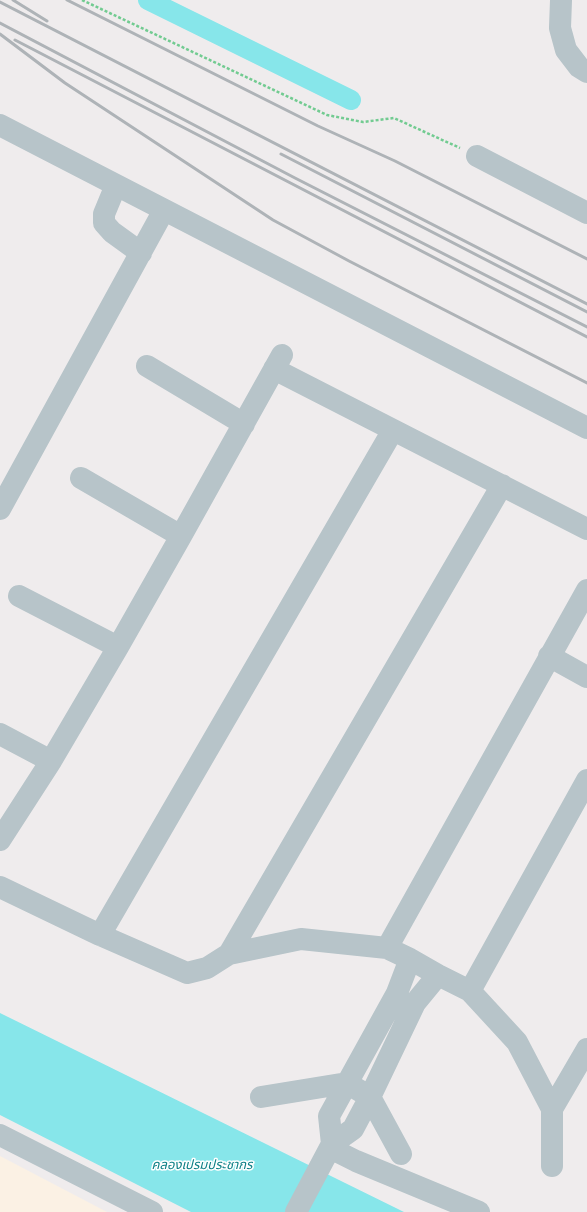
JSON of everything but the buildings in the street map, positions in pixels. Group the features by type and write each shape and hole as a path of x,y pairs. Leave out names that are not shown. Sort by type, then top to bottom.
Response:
{"street":[{"path":"561,0 560,28 566,50 579,67 587,72"},
{"path":"0,125 587,428"},
{"path":"477,156 587,213"},
{"path":"116,185 104,214 104,223 112,232 140,253"},
{"path":"0,509 164,210"},
{"path":"0,840 51,761 118,647 182,536 278,362 393,430 587,529"},
{"path":"147,366 244,424"},
{"path":"100,935 393,430"},
{"path":"81,478 182,536"},
{"path":"229,954 502,485"},
{"path":"387,948 587,590"},
{"path":"19,596 118,647"},
{"path":"549,656 587,677"},
{"path":"0,734 51,761"},
{"path":"470,991 587,780"},
{"path":"0,888 100,935 187,973 207,968 229,954 301,939 387,948 410,959 470,991 517,1042 552,1109 552,1166"},
{"path":"330,1149 329,1116 397,993 410,959"},
{"path":"296,1212 330,1149 353,1130 415,1003 438,975"},
{"path":"552,1109 587,1049"},
{"path":"261,1097 347,1083 370,1097 401,1154"},
{"path":"0,1135 152,1212"},
{"path":"330,1149 479,1212"}],"path":[{"path":"82,0 327,114 363,122 394,118 477,156"}],"shaded area":[{"path":"0,1156 107,1212 0,1212"}],"water":[{"name":"คลองเปรมประชากร","path":"0,1013 404,1212 191,1212 0,1115"}],"waterway":[{"path":"148,0 351,100"}],"railway":[{"path":"13,0 47,21"},
{"path":"67,0 318,126 395,161 587,259"},
{"path":"0,2 587,304"},
{"path":"0,23 295,178 587,327"},
{"path":"0,34 65,83 273,220 349,261 587,383"},
{"path":"15,40 587,337"},
{"path":"281,154 587,312"}]}
